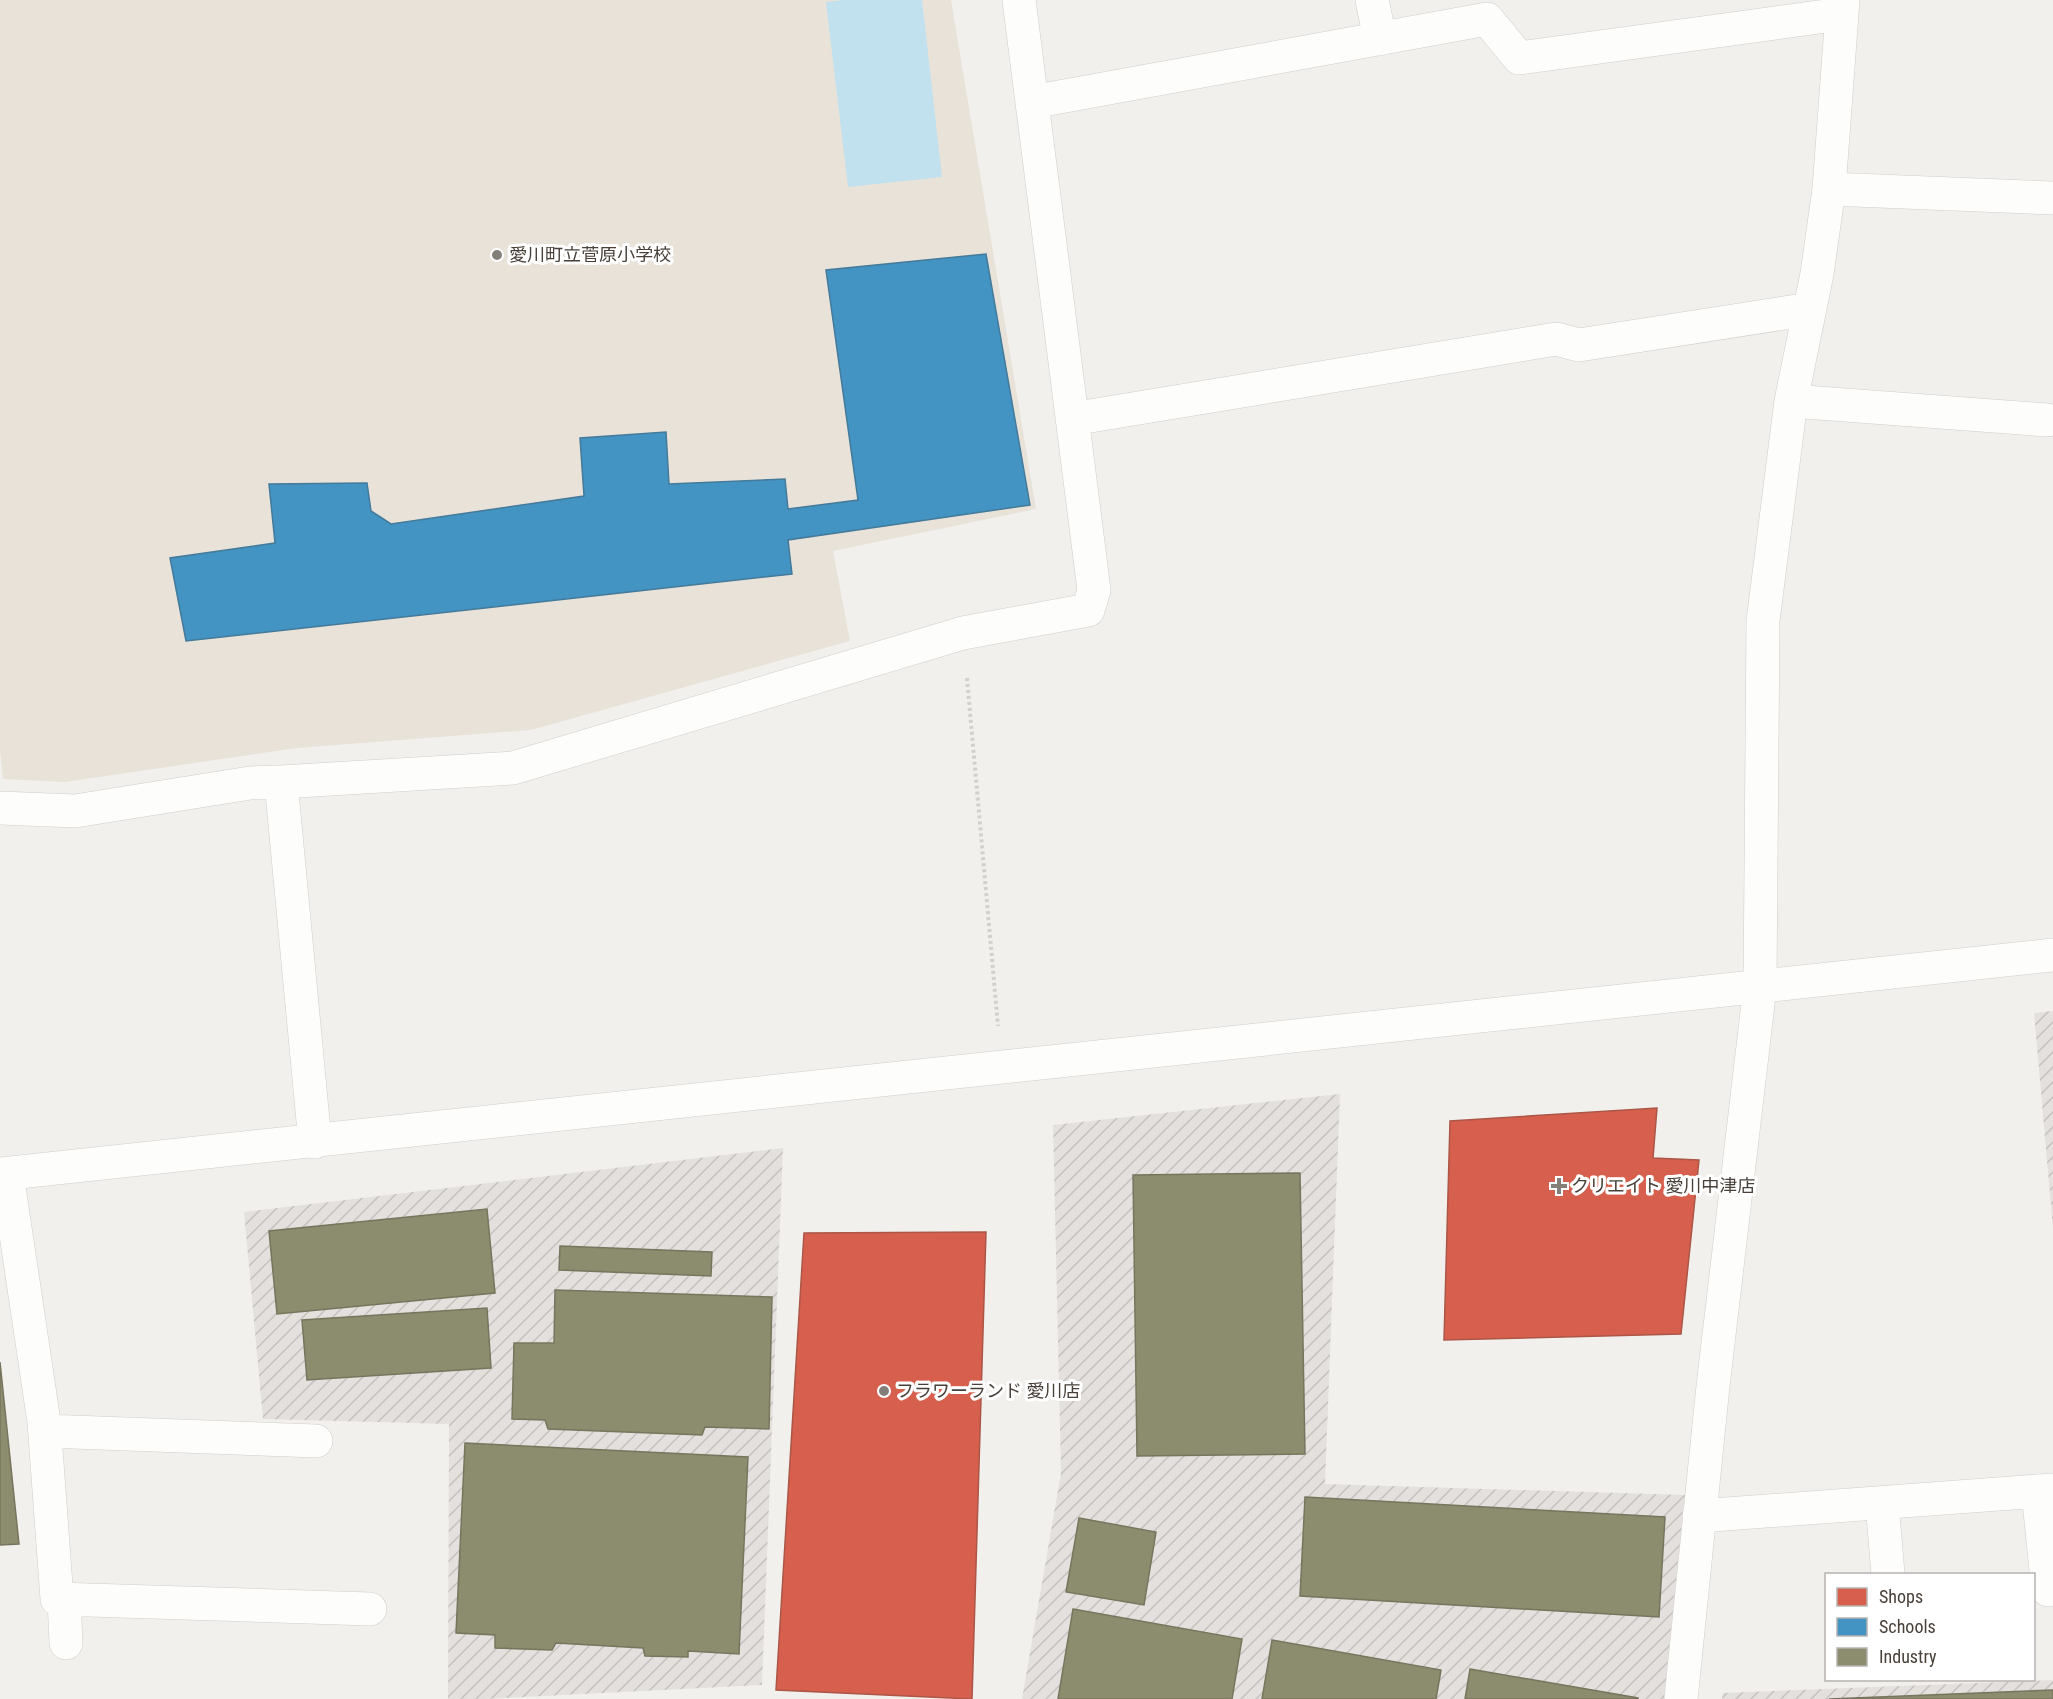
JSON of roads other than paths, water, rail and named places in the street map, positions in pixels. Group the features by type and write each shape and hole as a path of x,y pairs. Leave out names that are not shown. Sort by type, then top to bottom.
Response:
{"street":[{"path":"0,808 75,811 250,783 513,768 963,633 1088,610 1094,590 1019,0"},
{"path":"1372,0 1380,39"},
{"path":"1032,102 1487,20 1519,58 1842,7 1829,189 1810,309 1791,401 1763,621 1760,987 1713,1386 1681,1699"},
{"path":"1829,189 2053,198"},
{"path":"1072,419 1556,339 1579,345 1810,309"},
{"path":"1791,401 2048,420"},
{"path":"281,782 315,1142"},
{"path":"370,1609 57,1599 45,1431 3,1174 2053,956"},
{"path":"45,1431 316,1441"},
{"path":"1699,1516 2045,1490 2049,1590"},
{"path":"1882,1503 1888,1573"},
{"path":"64,1599 66,1643"}],"water":[{"path":"922,0 942,177 848,187 826,2"}],"place":[{"name":"愛川町立菅原小学校","path":"497,255"},
{"name":"クリエイト 愛川中津店","path":"1559,1186"},
{"name":"フラワーランド 愛川店","path":"884,1391"}]}
